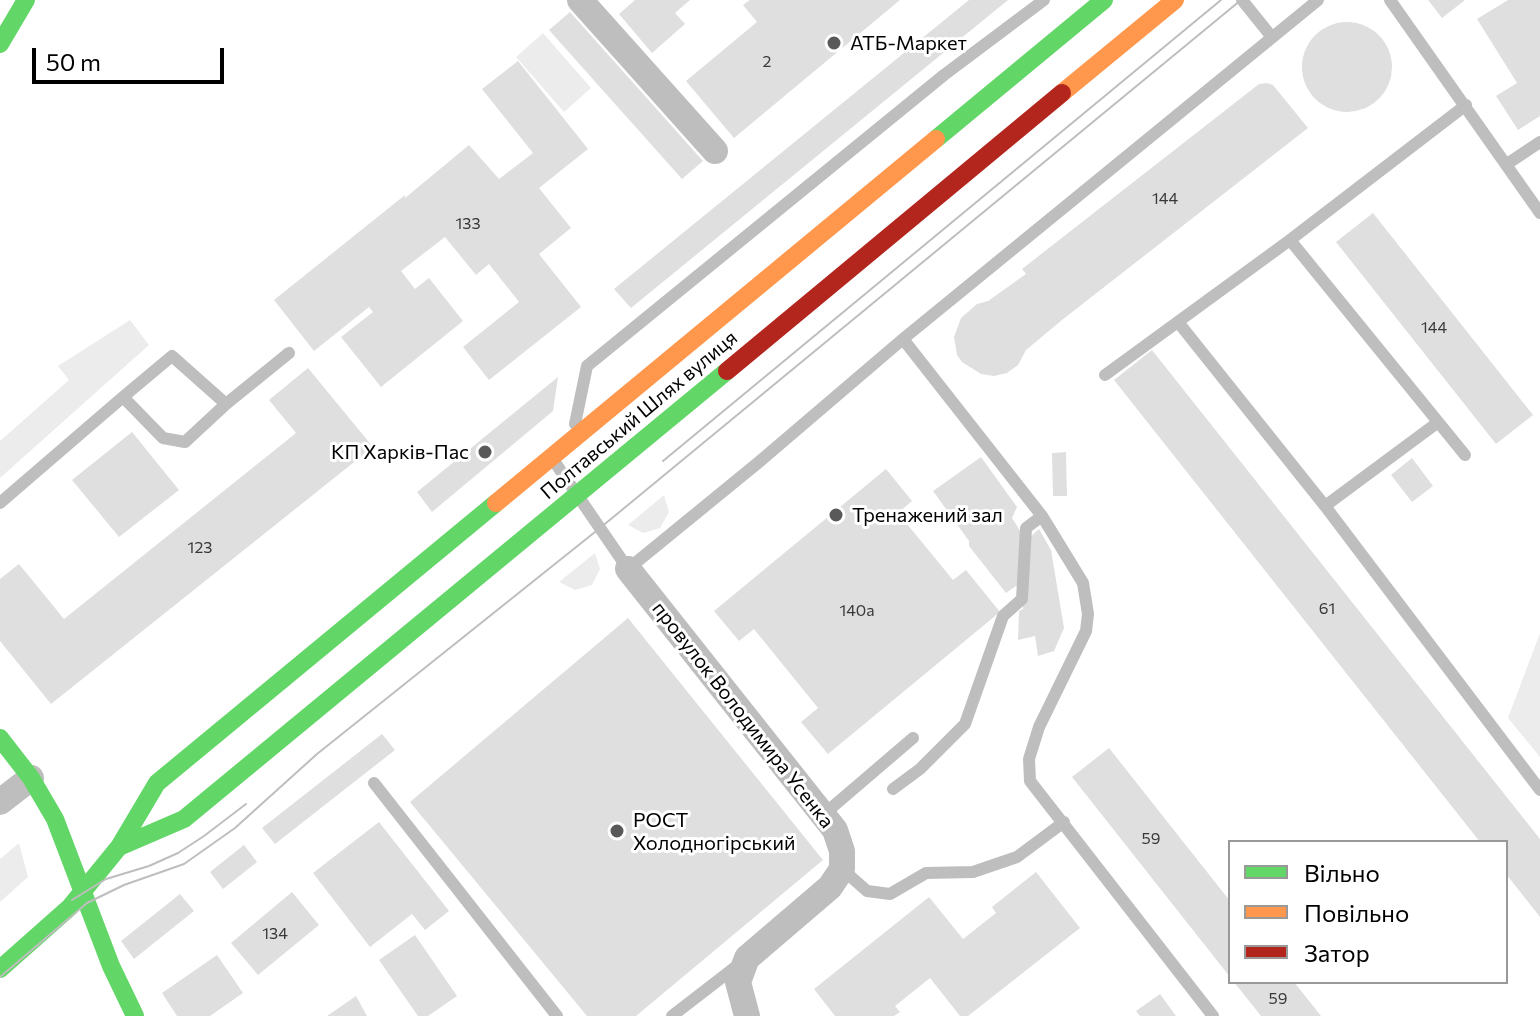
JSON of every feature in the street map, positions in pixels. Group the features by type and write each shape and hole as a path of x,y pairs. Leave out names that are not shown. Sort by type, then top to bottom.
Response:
{"main road":[{"path":"0,44 26,0"},
{"name":"Полтавський Шлях вулиця","path":"0,969 61,916 83,892 119,847 157,783 1104,0"},
{"name":"Полтавський Шлях вулиця","path":"119,847 184,819 1175,0"},
{"path":"0,738 31,778 55,819 111,966 135,1016"}],"street":[{"path":"587,3 715,151"},
{"name":"провулок Володимира Усенка","path":"628,569 835,830 842,851 842,869"},
{"path":"0,802 31,778"},
{"path":"747,1016 738,982 747,958 830,887 842,869"}],"lane":[{"path":"572,438 587,366 944,75 1044,0"},
{"path":"1242,0 1271,36"},
{"path":"550,457 628,569 903,339 1318,0"},
{"path":"1390,0 1540,213"},
{"path":"1105,375 1290,240 1466,105"},
{"path":"1507,164 1540,142"},
{"path":"1290,240 1465,455"},
{"path":"1178,322 1325,506 1540,790"},
{"path":"903,339 1042,516 1083,583 1088,614 1086,631 1039,727 1029,759 1030,781 1213,1016"},
{"path":"123,397 163,438 185,442 287,354"},
{"path":"0,503 172,356 226,404"},
{"path":"1325,506 1437,423"},
{"path":"893,789 920,769 965,724 1003,616 1022,599 1026,528 1042,516"},
{"path":"823,815 913,738"},
{"path":"374,783 557,1016"},
{"path":"842,869 867,891 890,894 926,873 973,872 1017,857 1064,822"},
{"path":"672,1016 747,958"}],"shaded area":[{"path":"543,33 591,88 564,112 516,57"},
{"path":"130,320 149,345 0,478 0,441 69,380 58,366"},
{"path":"664,495 669,512 660,528 643,533 628,525"},
{"path":"595,553 600,569 592,585 575,590 559,582"},
{"path":"1540,633 1540,757 1508,718"},
{"path":"19,843 28,877 0,902 0,859"}],"building":[{"path":"635,0 690,0 675,13 685,24 652,53 619,14"},
{"path":"750,0 900,0 734,138 686,81 757,22 743,5"},
{"path":"969,0 1008,0 631,308 614,289"},
{"path":"1428,0 1465,0 1442,18"},
{"path":"1508,0 1540,0 1540,116 1518,130 1496,96 1517,83 1477,19"},
{"path":"570,12 703,161 682,179 549,30"},
{"path":"1347,22 1364,25 1379,35 1389,50 1392,67 1389,84 1379,99 1364,109 1347,112 1330,109 1315,99 1305,84 1302,67 1305,50 1315,35 1330,25"},
{"path":"518,61 588,149 539,188 571,228 539,254 581,307 489,380 463,347 519,302 489,264 476,275 445,237 401,271 415,289 429,278 463,321 381,387 341,337 373,312 369,307 314,351 274,300 469,145 499,179 533,153 482,89"},
{"path":"1259,84 1273,85 1308,128 1062,320 1026,350 1018,365 1007,373 994,376 981,374 962,362 957,355 954,337 961,318 977,304 988,301 1026,274 1022,269"},
{"path":"1373,213 1533,415 1496,444 1336,242"},
{"path":"1152,350 1540,839 1540,917 1508,877 1508,840 1478,840 1114,380"},
{"path":"308,368 373,447 51,704 0,641 0,579 19,564 64,619 296,433 269,400"},
{"name":"КП Харків-Пас","path":"558,377 553,411 432,512 417,492"},
{"path":"132,432 179,490 119,537 72,480"},
{"path":"1066,452 1067,496 1053,496 1052,453"},
{"path":"981,457 1017,507 1012,518 1024,537 1020,583 1006,593 969,546 969,541 933,491"},
{"path":"1412,458 1433,486 1412,502 1391,475"},
{"path":"886,469 912,501 898,513 953,580 966,570 1000,612 828,754 801,722 818,708 754,629 739,641 714,611"},
{"path":"1039,529 1051,550 1064,628 1054,651 1038,656 1035,636 1018,640 1027,540"},
{"name":"РОСТ Холодногірський","path":"628,618 823,860 636,1016 587,1016 410,802"},
{"path":"382,734 395,750 275,844 262,828"},
{"path":"1109,748 1228,898 1228,974 1072,777"},
{"path":"379,822 449,911 425,930 412,914 370,947 313,873"},
{"path":"244,845 257,862 223,889 210,872"},
{"path":"1036,872 1080,928 968,1016 960,1016 930,978 895,1006 900,1012 894,1016 835,1016 814,989 929,897 963,939 996,913 992,907"},
{"path":"292,892 319,925 258,975 231,943"},
{"path":"180,894 194,911 134,959 121,941"},
{"path":"415,935 457,996 428,1016 418,1016 379,960"},
{"path":"217,955 243,993 210,1016 177,1016 162,993"},
{"path":"1236,984 1296,984 1321,1016 1261,1016"},
{"path":"1160,994 1176,1016 1140,1016 1136,1011"},
{"path":"356,996 367,1016 327,1016"}],"tram line":[{"path":"663,461 1221,0"},
{"path":"0,977 87,903 124,885 184,864 235,828 317,754 600,528 1241,0"},
{"path":"72,900 106,879 178,853 246,804"}],"traffic: fast":[{"path":"0,44 26,0"},
{"path":"936,139 1104,0"},
{"path":"119,847 184,819 727,371"},
{"path":"0,969 70,907 119,847 157,783 496,503"},
{"path":"0,738 31,778 55,819 111,966 135,1016"}],"traffic: slow":[{"path":"1062,93 1175,0"},
{"path":"496,503 936,139"}],"traffic: jam":[{"path":"727,371 1062,93"}],"place":[{"name":"АТБ-Маркет","path":"834,43"},
{"name":"КП Харків-Пас","path":"485,452"},
{"name":"Тренажений зал","path":"836,515"},
{"name":"РОСТ Холодногірський","path":"617,831"}]}
